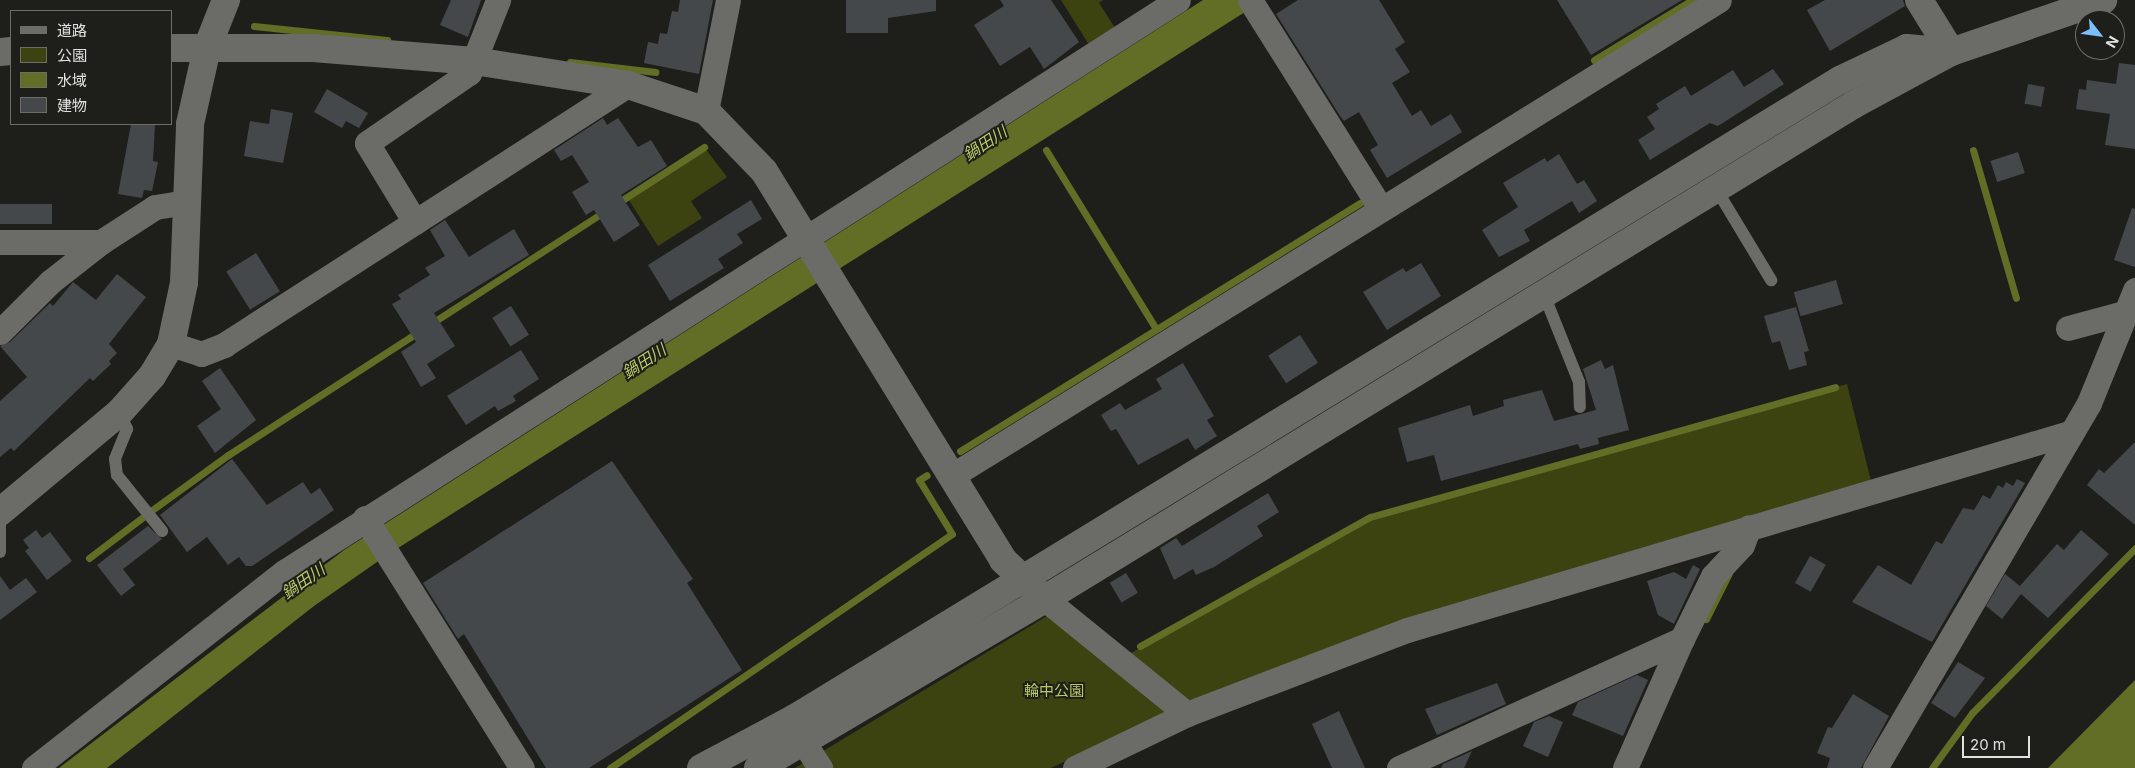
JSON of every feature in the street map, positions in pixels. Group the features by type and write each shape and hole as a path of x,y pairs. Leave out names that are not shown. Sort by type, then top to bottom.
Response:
{"street":[{"path":"0,512 119,413 152,376 171,344 184,283 190,124 207,48 225,0"},
{"path":"415,222 368,143 469,73 498,0"},
{"path":"706,111 728,0"},
{"path":"34,768 284,572 368,524 805,237 1178,0"},
{"path":"953,475 1719,0"},
{"path":"1918,0 1951,52"},
{"path":"758,768 1045,599 1715,187 1951,52 2103,0"},
{"path":"1253,5 1381,209"},
{"path":"172,48 313,48 474,61 628,85 706,111 745,146 805,237 953,475 1003,560 1045,599 1187,714"},
{"path":"701,768 795,718 1024,580 1840,80 1907,48 1951,52"},
{"path":"171,344 201,354 224,346 628,85"},
{"path":"0,332 50,282 102,242 155,207 188,202"},
{"path":"0,242 102,242"},
{"path":"1875,768 2068,433 2089,403 2129,312 2135,290"},
{"path":"2068,328 2129,312"},
{"path":"1075,768 1187,714 1407,630 2068,433"},
{"path":"368,524 522,768"},
{"path":"1624,768 1682,639 1713,576 1742,545 1749,527"},
{"path":"1399,768 1682,639"},
{"path":"804,742 820,768"}],"lane":[{"path":"1715,187 1771,280"},
{"path":"1543,292 1579,382 1580,407"},
{"path":"119,413 127,429 115,459 118,475 162,531"},
{"path":"0,519 0,552"}],"green space":[{"path":"1061,0 1103,0 1099,3 1117,31 1091,48"},
{"path":"704,147 727,177 691,201 702,218 658,246 627,197"},
{"name":"輪中公園","path":"1847,384 1871,481 1161,715 1051,768 795,768 1067,604 1124,657 1370,517"}],"water":[{"name":"鍋田川","path":"1203,0 1264,0 387,555 314,606 107,768 59,768 344,550"},
{"path":"2135,680 2135,768 2048,768"}],"building":[{"path":"451,0 481,0 468,37 440,25"},
{"path":"680,0 713,0 699,74 644,63 648,42 658,44 660,33 667,34 672,11 678,12"},
{"path":"846,0 936,0 936,11 888,18 888,33 846,33"},
{"path":"1000,0 1051,0 1079,42 1044,69 1030,47 1000,66 974,25 1004,6"},
{"path":"1298,0 1379,0 1405,42 1395,49 1410,72 1392,83 1412,116 1421,110 1431,126 1451,114 1462,132 1387,178 1370,150 1378,145 1359,112 1344,121 1276,14"},
{"path":"1557,0 1682,0 1591,55"},
{"path":"1825,0 1903,0 1905,6 1830,51 1807,10"},
{"path":"2119,63 2135,65 2135,149 2105,145 2110,114 2076,109 2079,89 2086,90 2087,80 2116,84"},
{"path":"1773,69 1784,84 1718,126 1710,123 1650,160 1638,140 1655,129 1647,117 1659,109 1656,104 1685,86 1691,96 1733,70 1744,87"},
{"path":"2028,84 2045,87 2041,107 2025,104"},
{"path":"327,89 368,113 359,128 346,121 342,128 314,112"},
{"path":"271,109 293,113 283,163 244,156 250,121 269,124"},
{"path":"603,118 607,125 618,118 638,147 651,140 667,166 621,195 640,225 614,242 594,210 586,215 572,192 589,182 572,155 561,161 554,150"},
{"path":"131,125 155,125 153,161 158,162 152,191 144,190 142,198 118,194"},
{"path":"2018,152 2025,173 1997,182 1990,161"},
{"path":"1559,154 1577,184 1584,180 1597,201 1579,213 1572,201 1524,230 1530,241 1499,257 1482,230 1518,207 1503,183 1545,158 1547,162"},
{"path":"751,200 762,219 737,234 743,243 718,259 724,268 670,301 648,265"},
{"path":"0,204 52,204 52,224 0,224"},
{"path":"2132,208 2135,209 2135,267 2114,260"},
{"path":"445,220 469,257 514,229 529,255 434,313 455,346 427,364 436,378 421,387 401,352 416,342 392,304 401,299 398,295 430,275 425,268 445,256 430,230"},
{"path":"256,253 280,291 250,310 226,272"},
{"path":"1421,263 1441,296 1387,330 1363,292 1403,268 1406,272"},
{"path":"117,274 146,297 109,344 117,353 109,361 111,364 93,381 90,378 14,451 11,448 0,457 0,401 27,377 0,346 10,342 50,303 53,306 73,282 96,300"},
{"path":"1836,280 1843,304 1801,316 1794,292"},
{"path":"511,306 529,335 510,346 492,318"},
{"path":"1796,307 1809,351 1804,352 1807,365 1789,370 1780,341 1772,343 1764,316"},
{"path":"1300,335 1318,363 1286,383 1268,356"},
{"path":"521,350 539,379 513,396 516,401 498,411 495,406 466,425 447,396"},
{"path":"1601,360 1605,369 1613,365 1629,430 1598,438 1599,444 1580,449 1578,444 1441,481 1434,455 1407,462 1398,428 1470,405 1473,416 1504,406 1503,400 1542,390 1554,421 1596,410 1583,369"},
{"path":"1183,363 1214,416 1207,420 1217,436 1195,450 1188,438 1138,465 1116,429 1111,431 1101,415 1120,403 1125,410 1162,389 1156,379"},
{"path":"220,368 256,420 215,453 197,426 221,409 202,381"},
{"path":"2135,442 2135,525 2087,485 2099,469 2104,473"},
{"path":"232,459 267,505 303,482 311,494 320,488 334,510 252,566 246,566 239,557 228,565 207,537 187,552 160,515"},
{"path":"612,461 693,579 687,583 742,670 589,768 546,768 464,634 458,639 423,583"},
{"path":"2017,479 2025,483 1932,642 1852,602 1878,565 1911,585 1936,541 1942,544 1963,508 1974,510 1983,495 1990,499 1998,485 2003,488 2006,482 2013,486"},
{"path":"1268,493 1279,512 1257,526 1263,536 1214,567 1196,575 1193,569 1174,580 1160,548 1176,538 1182,546"},
{"path":"148,526 162,539 123,569 135,585 121,596 97,565"},
{"path":"36,530 42,538 50,532 72,561 47,580 25,551 29,548 23,540"},
{"path":"2081,530 2109,554 2048,618 2021,594 2002,619 1986,606 2005,574 2020,586 2057,544 2064,550"},
{"path":"1810,556 1826,565 1811,592 1795,583"},
{"path":"1693,565 1700,569 1674,624 1658,615 1647,581 1674,572 1686,579"},
{"path":"1126,573 1138,593 1122,603 1110,583"},
{"path":"0,576 10,590 26,578 37,592 0,620"},
{"path":"1958,662 1985,678 1955,718 1931,703"},
{"path":"1637,675 1648,680 1623,736 1572,715 1578,702"},
{"path":"1497,683 1506,704 1437,735 1425,709"},
{"path":"1853,694 1889,716 1861,768 1827,768 1830,758 1817,753 1828,727 1832,728"},
{"path":"1339,711 1365,768 1332,768 1312,724"},
{"path":"1549,716 1563,722 1548,757 1523,746 1534,722"},
{"path":"1472,751 1464,768 1441,768 1443,764"}],"waterway":[{"path":"1594,60 1692,0"},
{"path":"254,26 387,40"},
{"path":"570,62 655,72"},
{"path":"616,204 704,147"},
{"path":"1046,150 1156,329"},
{"path":"1973,150 2016,298"},
{"path":"960,451 1360,203"},
{"path":"432,323 605,211"},
{"path":"152,510 228,455 418,332"},
{"path":"1140,646 1370,517 1835,387"},
{"path":"610,768 952,534 919,480 927,475"},
{"path":"89,558 143,517"},
{"path":"1932,768 1972,713 2135,548"},
{"path":"1706,619 1729,573"}]}
